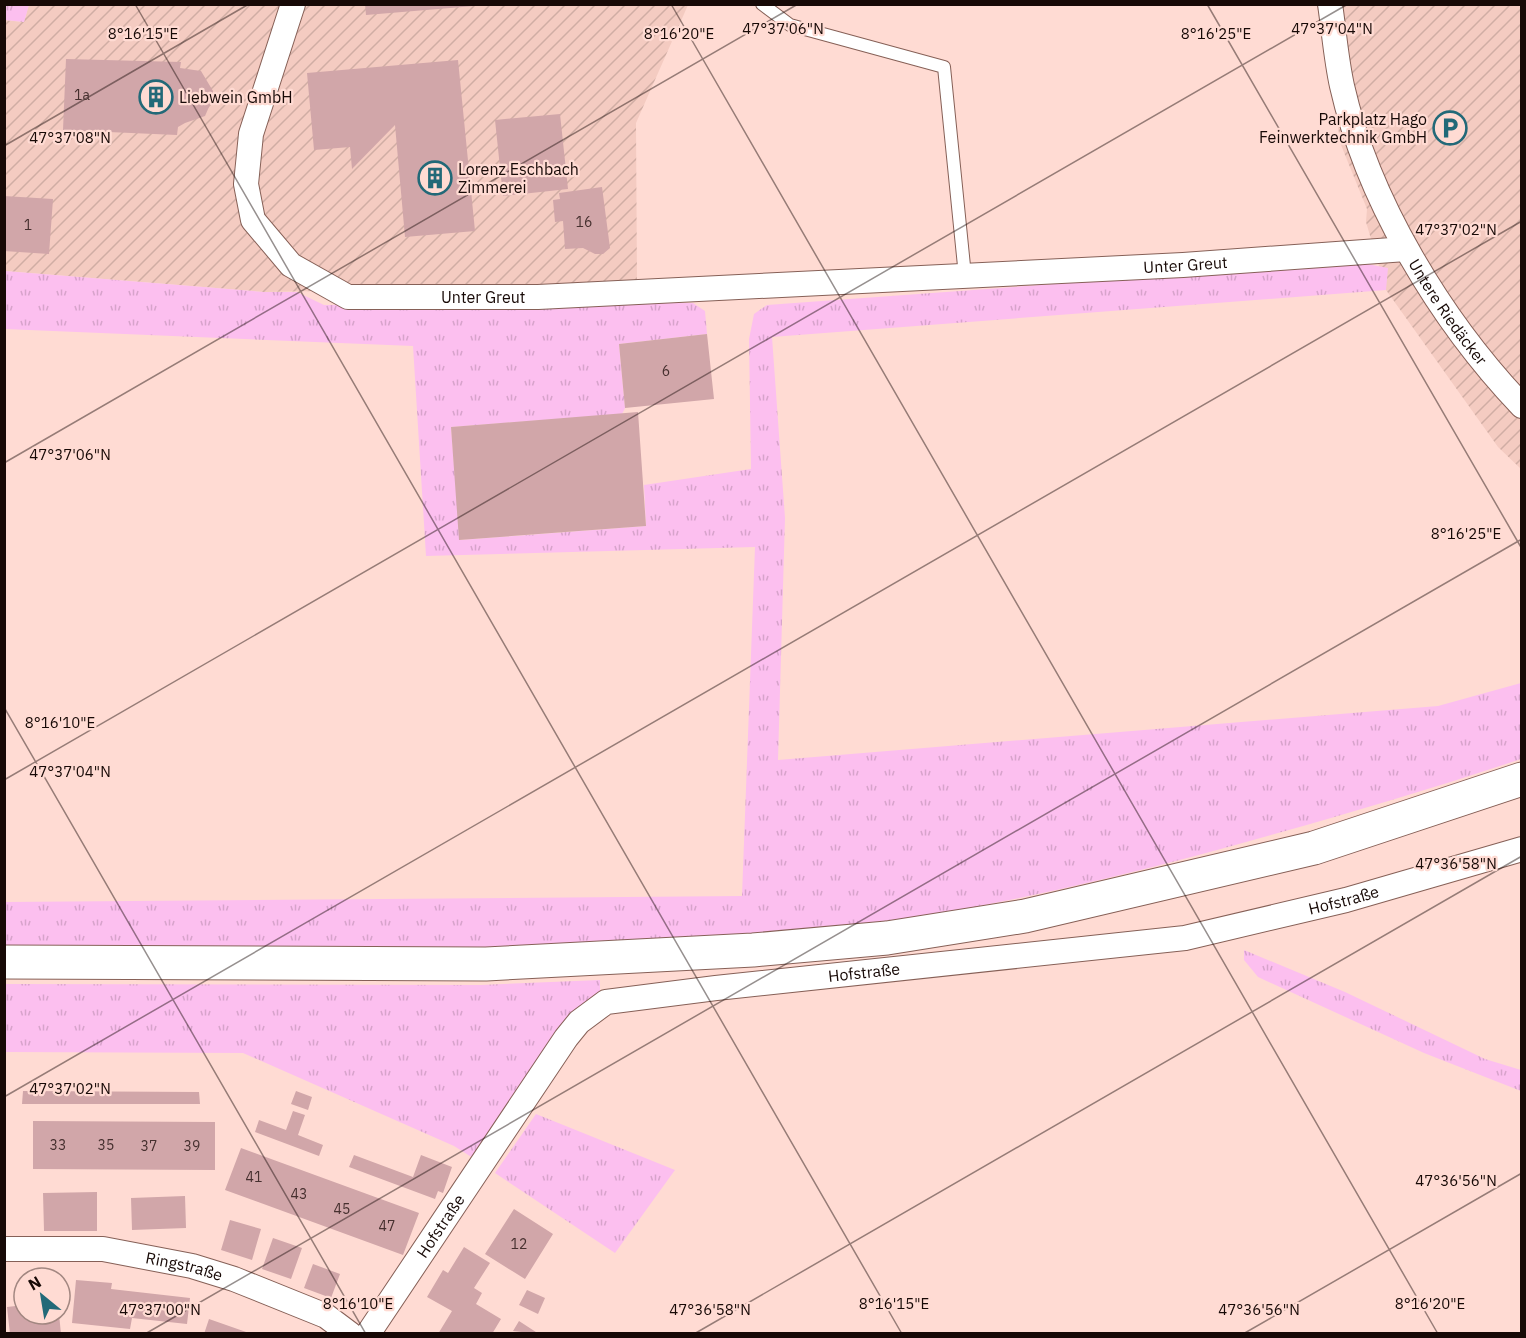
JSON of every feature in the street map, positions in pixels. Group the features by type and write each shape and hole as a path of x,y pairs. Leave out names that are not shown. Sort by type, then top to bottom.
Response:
{"main road":[{"path":"4,962 486,964 742,950 887,938 1025,916 1314,848 1521,779"}],"street":[{"name":"Unter Greut","path":"293,4 251,134 246,184 253,220 291,265 348,297 538,297 1183,265 1406,249"},
{"name":"Untere Riedäcker","path":"1330,4 1342,86 1377,192 1406,249 1494,376 1521,406"},
{"name":"Hofstraße","path":"368,1334 566,1038 579,1022 606,1002 716,987 1185,938 1346,900 1521,849"},
{"name":"Ringstraße","path":"4,1249 103,1249 192,1266 234,1279 326,1316 350,1334"}],"lane":[{"path":"762,4 790,25 944,68 965,276"}],"shaded area":[{"path":"29,4 688,5 636,123 637,285 264,292 5,271 4,20 24,22"},
{"path":"1317,5 1521,5 1521,469 1498,447 1386,290 1366,222 1367,209 1341,145"}],"green space":[{"path":"4,5 29,5 24,22 5,20"},
{"path":"1357,262 1388,268 1386,290 772,337 785,518 778,760 1438,706 1521,683 1521,759 1359,810 1158,866 1007,900 893,920 783,933 561,946 338,949 5,946 5,902 742,896 755,547 426,556 413,346 5,329 5,271 264,292 297,292 324,305 693,303 705,311 707,334 619,344 625,408 622,414 451,427 460,540 646,526 644,485 751,469 749,339 754,314 767,305"},
{"path":"1244,950 1345,992 1485,1059 1521,1070 1521,1091 1424,1053 1258,977 1244,960"},
{"path":"600,980 600,997 473,1158 454,1146 243,1053 5,1052 5,984 481,985"},
{"path":"536,1114 675,1170 615,1253 495,1173"}],"building":[{"path":"365,4 474,4 474,6 366,15"},
{"name":"Liebwein GmbH","path":"66,59 181,62 180,68 201,71 213,91 212,100 205,116 178,127 177,135 63,130"},
{"path":"458,60 475,231 405,237 395,125 352,169 350,147 314,150 307,73"},
{"path":"560,114 568,189 503,196 495,120"},
{"path":"602,187 610,248 603,254 595,254 583,248 565,249 563,221 555,222 553,200 560,199 559,193"},
{"path":"4,196 53,199 49,254 4,251"},
{"path":"707,334 714,399 625,408 619,344"},
{"path":"638,412 646,526 459,540 451,427"},
{"path":"23,1091 199,1092 200,1104 22,1104"},
{"path":"296,1091 312,1097 308,1110 291,1104"},
{"path":"293,1111 305,1115 298,1135 323,1145 319,1156 255,1132 259,1120 286,1130"},
{"path":"33,1121 215,1122 215,1170 33,1169"},
{"path":"241,1148 419,1213 403,1255 225,1190"},
{"path":"354,1155 413,1177 421,1155 452,1167 443,1193 438,1191 435,1199 349,1167"},
{"path":"97,1192 97,1231 44,1231 43,1193"},
{"path":"185,1196 186,1228 132,1230 131,1198"},
{"path":"514,1209 553,1234 525,1279 485,1254"},
{"path":"230,1220 261,1229 252,1260 221,1250"},
{"path":"273,1238 302,1248 291,1279 262,1269"},
{"path":"464,1247 490,1263 474,1288 482,1293 476,1304 501,1319 492,1334 438,1334 452,1311 427,1297 443,1270 448,1273"},
{"path":"313,1264 340,1274 331,1298 304,1288"},
{"path":"76,1280 112,1283 111,1289 190,1298 187,1324 132,1318 130,1329 72,1323"},
{"path":"527,1290 545,1298 538,1314 519,1305"},
{"path":"12,1306 12,1326 60,1326 61,1334 10,1334 7,1307"},
{"path":"209,1319 249,1333 249,1334 204,1334"},
{"path":"519,1321 539,1334 513,1331"}],"place":[{"name":"Liebwein GmbH","path":"156,97"},
{"name":"Parkplatz Hago Feinwerktechnik GmbH","path":"1450,128"},
{"name":"Lorenz Eschbach Zimmerei","path":"435,178"}]}
